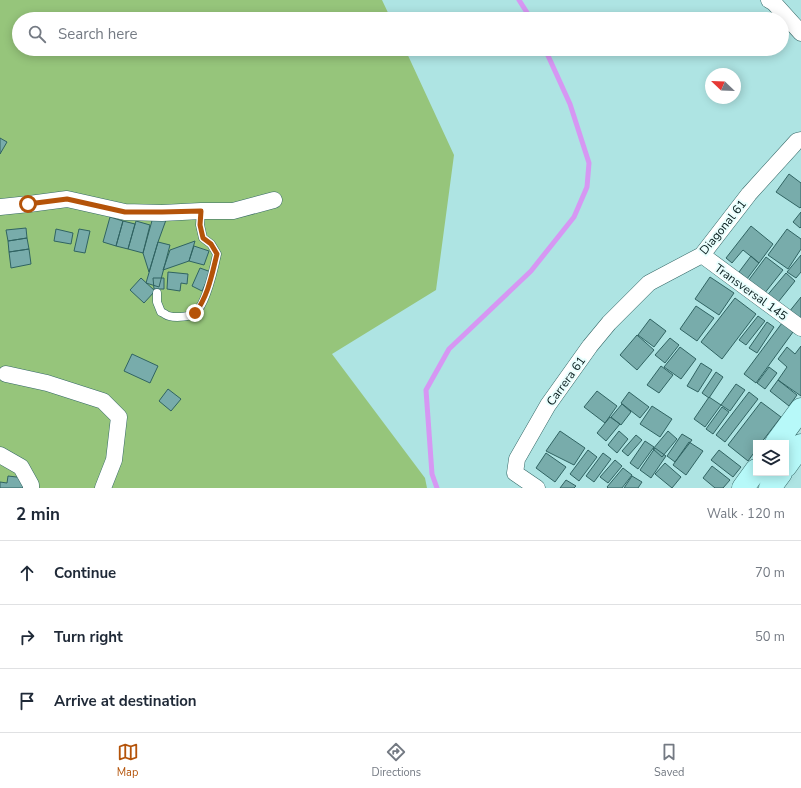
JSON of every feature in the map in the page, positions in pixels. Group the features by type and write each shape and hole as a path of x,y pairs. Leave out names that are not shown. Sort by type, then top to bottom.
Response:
{"main road":[{"path":"778,440 801,409"},
{"path":"789,462 801,444"},
{"path":"743,488 753,474"},
{"path":"770,488 779,476"}],"street":[{"path":"769,0 782,12"},
{"path":"789,20 801,33"},
{"name":"Diagonal 61","path":"633,299 648,284 702,255 750,194 797,141 801,140"},
{"path":"0,207 67,199 125,212 233,211 274,200"},
{"name":"Transversal 145","path":"702,255 801,328"},
{"name":"Carrera 61","path":"537,488 515,473 517,459 548,405 590,346 633,299"},
{"path":"6,374 47,384 103,401 119,417 114,460 103,488"},
{"path":"0,455 21,467 31,485 31,488"}],"lane":[{"path":"157,293 157,302 161,312 170,317 188,316 195,313 202,305 217,254 211,244 203,238 200,225 201,211"}],"green space":[{"path":"0,0 382,0 388,12 12,12 12,56 408,56 454,155 436,290 332,354 425,478 427,488 0,488"}],"building":[{"path":"0,138 7,142 0,154"},
{"path":"789,174 801,183 800,208 776,192"},
{"path":"801,212 801,227 800,228 793,222"},
{"path":"110,217 123,221 116,246 103,242"},
{"path":"153,217 166,220 149,272 143,253"},
{"path":"123,221 135,224 128,249 116,246"},
{"path":"136,221 150,225 143,253 128,249"},
{"path":"751,226 773,244 759,263 743,250 732,263 726,258"},
{"path":"26,228 27,238 8,241 6,230"},
{"path":"56,229 73,233 71,244 54,241"},
{"path":"79,229 90,231 85,253 74,251"},
{"path":"787,229 801,239 801,249 788,269 768,255"},
{"path":"27,238 29,249 9,252 8,241"},
{"path":"195,241 189,261 163,270 170,250"},
{"path":"158,242 170,245 159,287 146,283"},
{"path":"194,246 209,251 204,265 189,261"},
{"path":"29,249 31,264 11,268 9,252"},
{"path":"801,255 801,272 796,278 787,272"},
{"path":"751,256 759,263 747,279 739,272"},
{"path":"766,257 783,270 764,294 748,281"},
{"path":"200,268 211,272 202,291 192,286"},
{"path":"168,272 188,274 187,284 181,283 180,291 167,289"},
{"path":"786,273 795,281 775,306 765,298"},
{"path":"710,277 734,293 719,315 695,299"},
{"path":"141,278 155,291 144,303 130,290"},
{"path":"153,278 164,278 164,289 154,289"},
{"path":"801,297 801,319 789,312"},
{"path":"735,298 756,314 722,359 701,342"},
{"path":"696,306 714,318 697,341 680,329"},
{"path":"758,316 765,321 746,345 739,340"},
{"path":"650,319 666,331 654,347 638,335"},
{"path":"767,322 774,327 757,353 749,348"},
{"path":"782,323 793,332 756,383 744,374"},
{"path":"637,335 654,350 637,370 620,355"},
{"path":"670,338 679,345 665,363 655,355"},
{"path":"801,346 801,396 778,380 787,367 778,359 787,347 795,354"},
{"path":"680,347 696,359 681,379 664,367"},
{"path":"132,354 158,366 150,383 124,371"},
{"path":"701,363 712,370 698,392 687,386"},
{"path":"661,366 673,375 659,393 647,385"},
{"path":"769,367 777,373 765,389 757,383"},
{"path":"716,372 723,377 709,398 702,393"},
{"path":"778,380 797,395 789,406 770,391"},
{"path":"736,384 745,390 730,411 721,405"},
{"path":"168,389 181,399 171,411 159,401"},
{"path":"597,391 617,406 605,423 584,407"},
{"path":"629,392 649,407 640,418 621,403"},
{"path":"749,392 758,399 725,442 716,435"},
{"path":"709,397 721,405 705,427 694,419"},
{"path":"761,402 781,417 763,440 753,440 753,454 748,461 728,445"},
{"path":"622,404 631,412 621,425 611,417"},
{"path":"652,406 672,419 660,437 640,424"},
{"path":"722,407 729,412 713,434 706,429"},
{"path":"610,417 620,424 606,441 597,433"},
{"path":"560,431 585,448 574,465 546,451"},
{"path":"619,431 628,439 617,453 608,445"},
{"path":"668,431 677,439 662,457 653,449"},
{"path":"682,434 692,440 675,462 667,456"},
{"path":"636,435 642,440 628,456 622,451"},
{"path":"645,441 654,447 638,469 630,463"},
{"path":"689,442 703,451 686,475 673,465"},
{"path":"655,448 666,456 651,478 640,470"},
{"path":"588,450 597,457 579,481 570,474"},
{"path":"719,450 741,467 733,477 711,460"},
{"path":"546,453 566,467 555,482 536,468"},
{"path":"603,453 611,459 594,482 586,476"},
{"path":"615,460 622,466 608,483 600,477"},
{"path":"665,463 681,477 672,488 655,474"},
{"path":"712,466 730,480 723,488 715,488 703,478"},
{"path":"623,468 632,475 622,488 608,488 607,487"},
{"path":"8,476 25,478 23,488 0,488 0,482 7,483"},
{"path":"632,476 642,482 638,488 624,488"},
{"path":"566,480 576,486 574,488 560,488"}],"waterway":[{"path":"519,0 527,12"},
{"path":"437,488 432,474 426,390 449,349 531,271 574,217 587,187 589,163 570,104 548,56"}],"route":[{"path":"28,204 67,199 125,212 201,211 200,225 203,238 211,244 217,254 202,305 195,313"}]}
